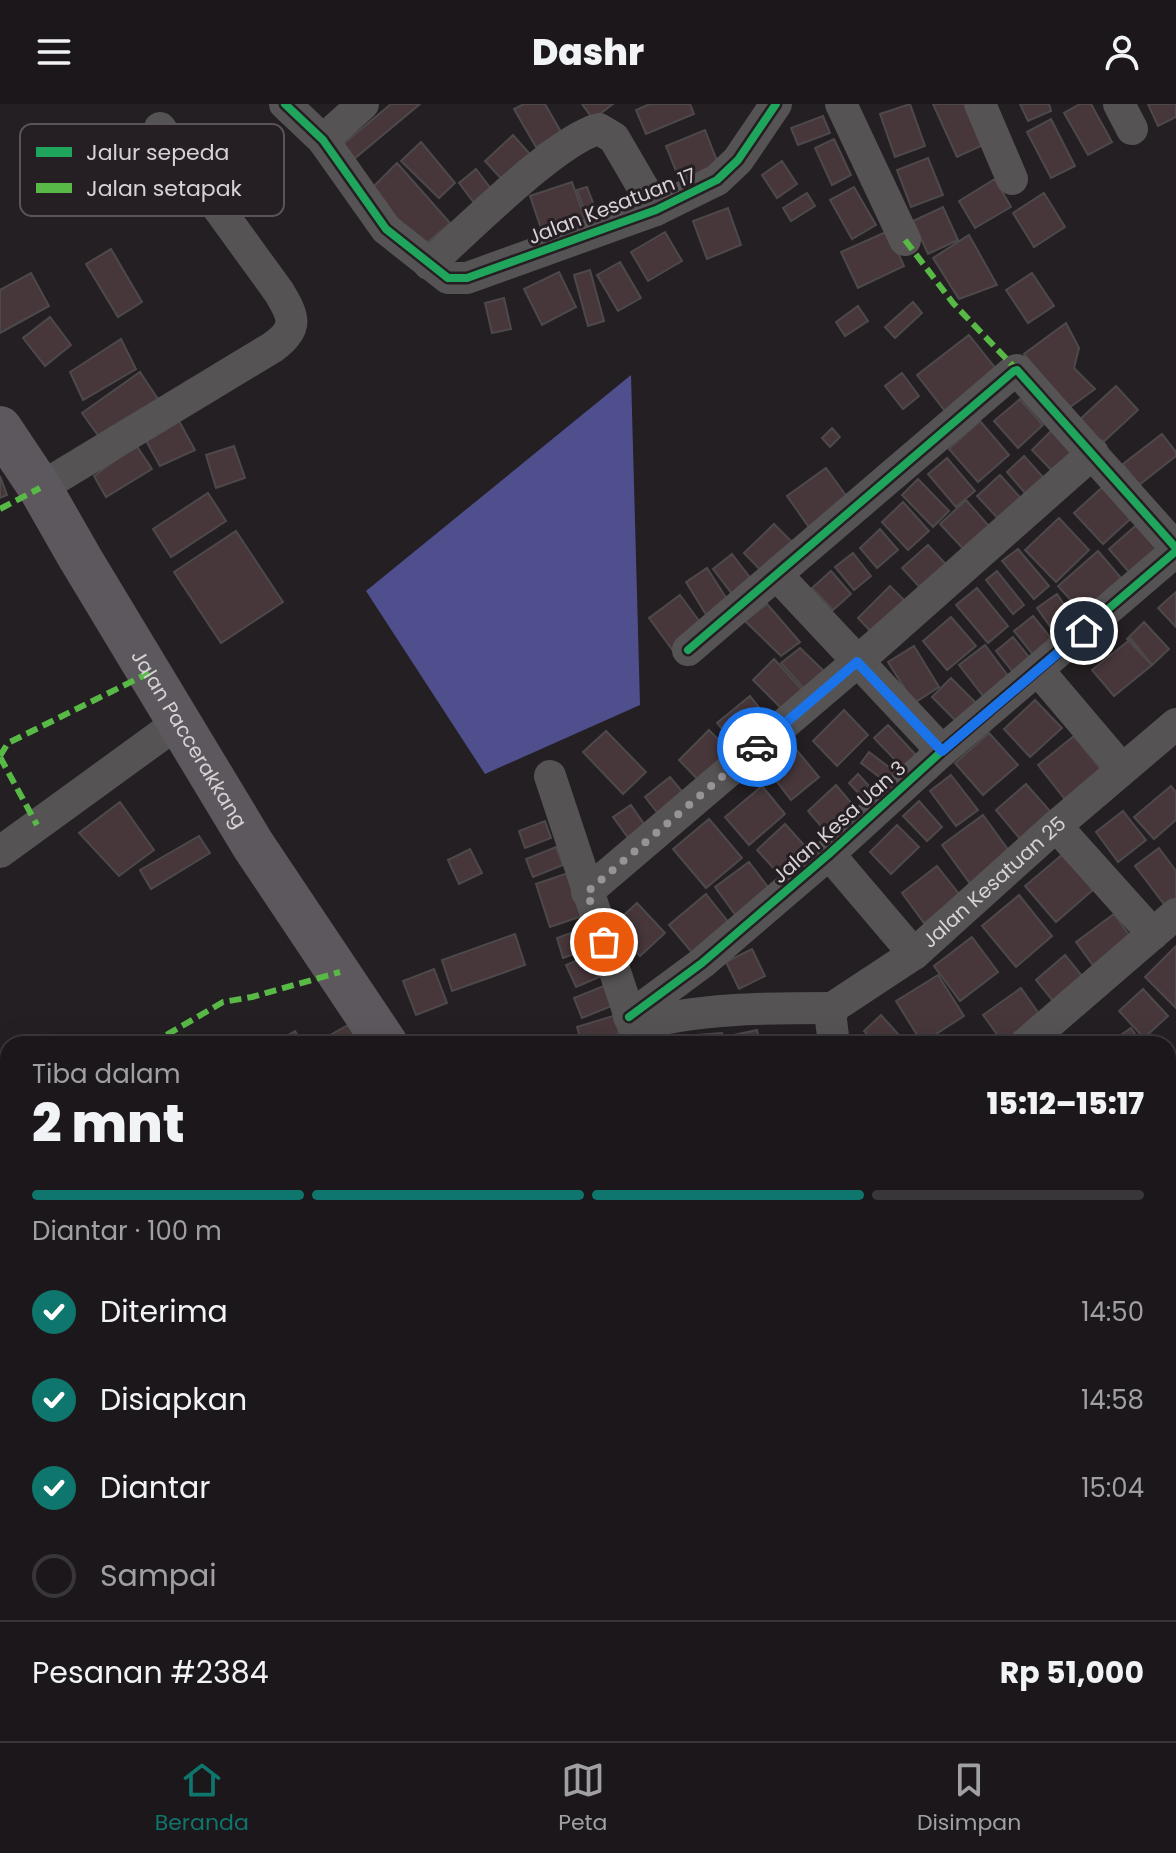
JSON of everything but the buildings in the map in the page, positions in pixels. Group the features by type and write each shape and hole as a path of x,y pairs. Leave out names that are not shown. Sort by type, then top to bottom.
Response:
{"main road":[{"name":"Jalan Paccerakkang","path":"0,428 40,488 253,845 381,1036"}],"street":[{"name":"Jalan Kesatuan 17","path":"285,104 323,140 386,229 448,278 467,278 656,210 700,190 727,172 776,104"},
{"path":"323,140 363,104"},
{"path":"841,104 905,240"},
{"path":"980,104 1012,179"},
{"path":"429,264 537,168 589,131 599,129 614,138 656,210"},
{"path":"40,488 273,347 291,328 292,319 279,292 224,216"},
{"path":"688,650 1010,372 1017,370 1176,550"},
{"path":"587,892 857,662 1093,453"},
{"name":"Jalan Kesa Uan 3","path":"629,1017 702,963 1176,550"},
{"path":"777,575 942,751"},
{"path":"1038,670 1122,769"},
{"path":"0,852 179,722"},
{"name":"Jalan Kesatuan 25","path":"832,1008 914,954 1056,826 1176,724"},
{"path":"550,776 633,1026 751,1007 832,1008 833,1036"},
{"path":"1039,1036 1164,924 1056,826"},
{"path":"829,854 914,954"}],"shaded area":[{"path":"631,375 640,705 485,774 366,591"}],"marked path":[{"path":"905,240 953,303 1017,370"},
{"path":"0,509 40,488"},
{"path":"0,756 8,743 149,673"},
{"path":"0,757 37,825"},
{"path":"165,1036 223,1002 340,972"}],"cycle path":[{"path":"285,104 323,140 386,229 448,278 467,278 656,210 717,180 738,160 776,104"},
{"path":"688,650 1017,370 1176,548"},
{"path":"629,1017 702,963 942,751 1176,551"}],"way so far":[{"path":"604,942 587,892 757,747"}],"route":[{"path":"757,747 857,662 942,751 1084,631"}]}
